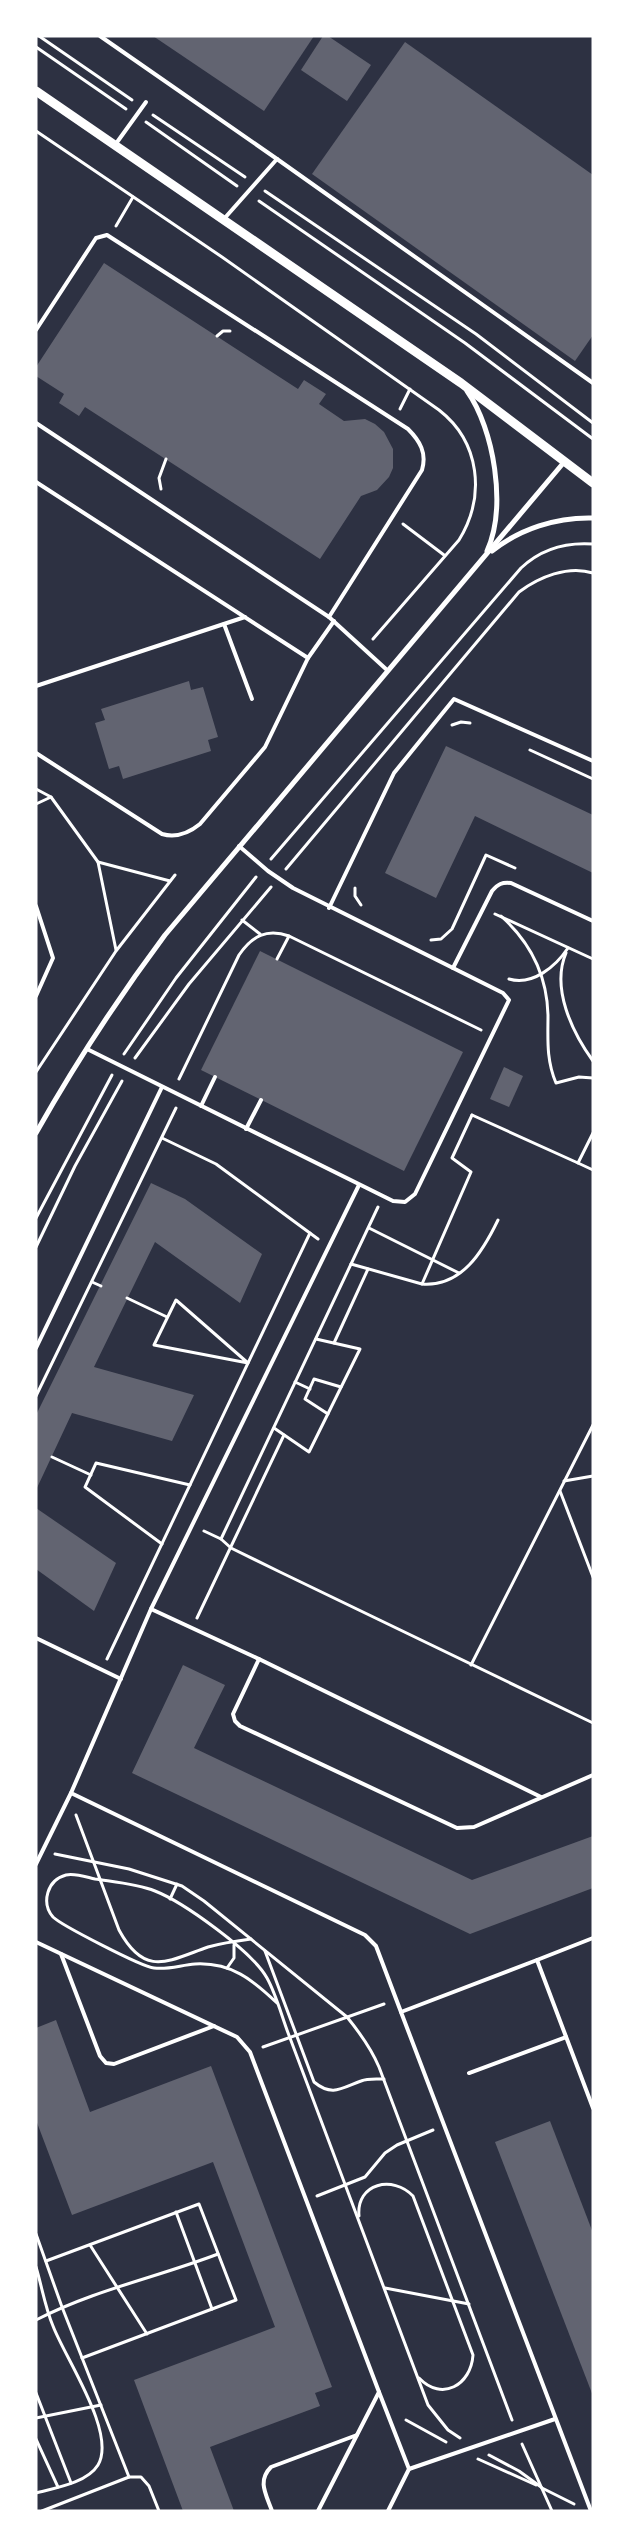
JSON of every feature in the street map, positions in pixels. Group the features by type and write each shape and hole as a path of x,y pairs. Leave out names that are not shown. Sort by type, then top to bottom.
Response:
{"street":[{"path":"36,92 461,383 593,483"},
{"path":"461,383 480,415 496,477 496,522 491,542 483,558"},
{"path":"36,1134 87,1049 150,955 239,846 565,461"},
{"path":"483,558 514,536 532,528 553,522 593,518"}],"lane":[{"path":"100,36 278,158 593,383"},
{"path":"115,145 146,102"},
{"path":"223,220 278,158"},
{"path":"36,330 96,238 103,235 110,236 396,419 418,439 422,449 423,464 329,617"},
{"path":"36,423 329,617 387,670"},
{"path":"36,482 308,658"},
{"path":"36,686 245,617"},
{"path":"36,753 162,834 170,836 188,832 200,824 255,760 284,712 308,658 334,622"},
{"path":"224,624 252,699"},
{"path":"329,908 394,773 454,698 593,761"},
{"path":"87,1049 383,1197 399,1203 405,1202 415,1194 508,1004 507,996 329,908 282,882 239,846"},
{"path":"453,968 492,890 504,882 593,920"},
{"path":"36,906 53,958 36,996"},
{"path":"201,1106 215,1078"},
{"path":"36,1348 162,1087"},
{"path":"246,1129 261,1100"},
{"path":"36,1864 71,1793 151,1609 359,1185"},
{"path":"151,1609 541,1797"},
{"path":"36,1638 120,1679"},
{"path":"258,1659 233,1714 235,1721 240,1726 460,1829 474,1827 593,1775"},
{"path":"71,1793 365,1935 376,1946 591,2511"},
{"path":"401,2012 593,1938"},
{"path":"36,1942 237,2037 250,2052 409,2469"},
{"path":"61,1954 100,2056 106,2063 114,2064 214,2026"},
{"path":"537,1960 593,2108"},
{"path":"469,2073 566,2038"},
{"path":"318,2511 379,2392"},
{"path":"388,2511 409,2469 555,2419"},
{"path":"272,2511 262,2485 264,2474 271,2467 358,2434"}],"path":[{"path":"39,36 476,334 593,422"},
{"path":"36,46 465,344 593,439"},
{"path":"36,131 410,389 439,410 455,425 467,443 476,471 475,494 469,522 459,540 444,555 364,650"},
{"path":"110,236 133,197"},
{"path":"396,419 410,389"},
{"path":"392,516 444,555"},
{"path":"226,916 264,868 521,568 536,555 547,550 579,543 593,544"},
{"path":"449,728 460,722 476,725"},
{"path":"521,746 593,780"},
{"path":"36,789 51,796 98,862 116,951"},
{"path":"36,804 51,796"},
{"path":"428,940 441,939 452,929 486,855 522,871"},
{"path":"98,862 170,881"},
{"path":"36,1072 116,951 175,875"},
{"path":"357,883 355,896 361,906 369,910"},
{"path":"483,908 593,960"},
{"path":"501,916 521,937 541,974 547,1004 548,1059 556,1083 579,1077 593,1078"},
{"path":"242,920 260,934"},
{"path":"173,1092 239,955 252,940 260,934 269,932 290,936 493,1035"},
{"path":"277,959 290,936"},
{"path":"505,978 518,980 541,974 558,961 568,948"},
{"path":"568,948 562,968 564,996 574,1030 593,1060"},
{"path":"36,1396 182,1096"},
{"path":"457,1108 593,1170"},
{"path":"422,1284 471,1172 452,1158 472,1115"},
{"path":"578,1164 593,1133"},
{"path":"162,1138 216,1164 329,1247"},
{"path":"221,1539 383,1197"},
{"path":"351,1264 422,1284 437,1283 459,1274 480,1254 498,1220"},
{"path":"369,1228 459,1274"},
{"path":"102,1670 310,1233"},
{"path":"334,1343 368,1269"},
{"path":"92,1282 101,1286"},
{"path":"127,1298 167,1317"},
{"path":"176,1300 248,1363 154,1345 176,1300"},
{"path":"274,1428 309,1452 360,1349 316,1339"},
{"path":"328,1414 305,1399 314,1379 342,1386"},
{"path":"296,1382 310,1389"},
{"path":"472,1665 593,1425"},
{"path":"192,1628 284,1435"},
{"path":"52,1457 90,1475"},
{"path":"162,1544 85,1487 90,1475 96,1463 190,1485"},
{"path":"564,1482 593,1476"},
{"path":"560,1490 593,1577"},
{"path":"192,1526 221,1539 231,1548 593,1723"},
{"path":"75,1812 119,1930 127,1946 143,1958 154,1962 169,1963 217,1945 251,1939"},
{"path":"42,1852 161,1878 177,1884 204,1900 347,2018 371,2048 517,2433 552,2511"},
{"path":"170,1899 177,1884"},
{"path":"227,1968 234,1958 234,1944"},
{"path":"264,1950 314,2082 329,2092 340,2091 361,2081 384,2080"},
{"path":"141,1964 143,1958"},
{"path":"250,2052 396,2000"},
{"path":"306,2200 364,2177 385,2153 407,2140 435,2129"},
{"path":"359,2222 360,2203 372,2189 389,2184 407,2190 413,2196 473,2355 469,2374 455,2386 444,2389 424,2383 418,2376"},
{"path":"46,2262 199,2204 236,2300 82,2358"},
{"path":"176,2212 212,2309"},
{"path":"36,2234 62,2307 129,2477"},
{"path":"90,2245 147,2334"},
{"path":"36,2320 81,2298 118,2288 218,2254"},
{"path":"36,2267 48,2314 91,2407 101,2436 102,2456 95,2469 71,2483 36,2493"},
{"path":"384,2288 469,2304"},
{"path":"36,2393 71,2483"},
{"path":"36,2418 101,2405"},
{"path":"385,2409 477,2459 541,2487 578,2506"},
{"path":"36,2438 58,2487"},
{"path":"42,2511 129,2477 141,2477 150,2486 159,2511"}],"building":[{"path":"153,36 314,36 264,111"},
{"path":"323,36 328,36 371,65 347,101 301,70"},
{"path":"405,42 593,175 593,335 575,361 312,174"},
{"path":"104,263 298,389 304,380 326,394 319,404 344,421 365,419 375,424 384,432 393,449 393,468 389,477 377,490 361,496 320,559 85,407 79,416 59,403 64,394 36,376 36,367"},
{"path":"189,681 191,690 203,687 218,737 208,740 211,751 123,779 119,766 109,769 95,723 105,720 101,709"},
{"path":"446,746 593,815 593,873 475,816 436,898 385,873"},
{"path":"260,951 463,1052 404,1171 201,1070"},
{"path":"504,1067 523,1076 509,1107 490,1099"},
{"path":"151,1183 185,1199 262,1254 240,1303 155,1242 94,1367 194,1395 172,1441 72,1413 36,1490 36,1415"},
{"path":"36,1508 116,1563 94,1611 36,1569"},
{"path":"183,1665 225,1685 194,1748 472,1880 593,1836 593,1888 470,1934 132,1773"},
{"path":"56,2020 90,2112 211,2066 332,2387 315,2393 320,2406 210,2447 234,2511 183,2511 134,2380 275,2327 213,2162 72,2215 36,2120 36,2028"},
{"path":"550,2121 593,2233 593,2396 495,2142"}]}
